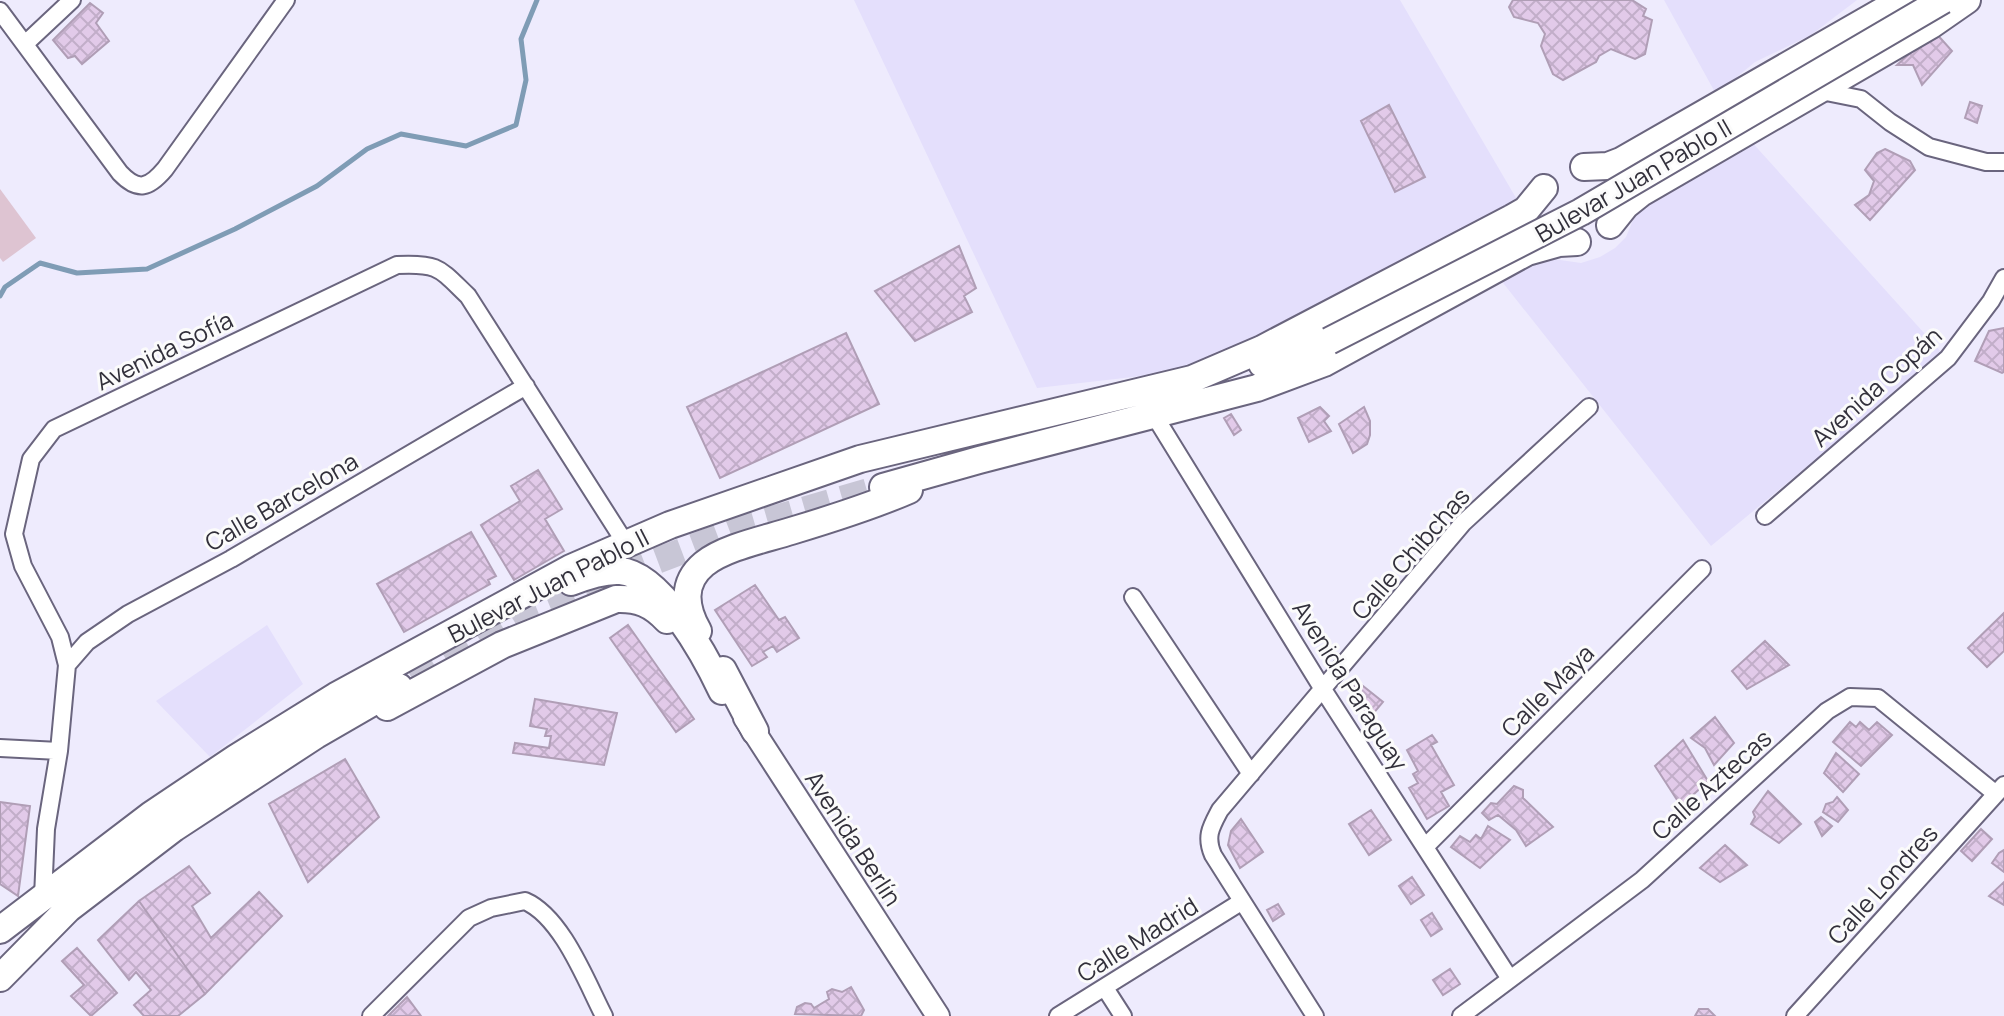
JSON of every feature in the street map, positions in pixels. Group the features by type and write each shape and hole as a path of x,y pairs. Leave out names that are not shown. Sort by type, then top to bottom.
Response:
{"main road":[{"name":"Bulevar Juan Pablo II","path":"1584,167 1608,166 1621,161 1902,0"},
{"name":"Bulevar Juan Pablo II","path":"1209,401 1256,380 1581,212 1943,0"},
{"name":"Bulevar Juan Pablo II","path":"1610,225 1626,205 1641,193 1931,25 1967,0"},
{"path":"1584,167 1605,178 1616,200 1610,225 1590,240 1577,242 1553,233 1541,211 1544,188 1561,171 1584,167"},
{"name":"Bulevar Juan Pablo II","path":"1192,379 1262,349 1512,218 1526,210 1544,188"},
{"name":"Bulevar Juan Pablo II","path":"883,487 1257,388 1324,363 1527,252 1559,243 1577,242"},
{"name":"Bulevar Juan Pablo II","path":"5,928 151,815 236,758 350,688 571,568 697,515 860,459 1251,367 1322,344"},
{"path":"755,731 687,609 686,595 693,577 704,564 719,556 880,503 948,468"},
{"path":"236,758 555,588 589,575 621,571 657,590 710,666 722,691"},
{"path":"316,735 403,700 530,632 616,599 630,598 644,602 660,612 722,691"},
{"path":"0,978 68,909 174,828 316,735 399,687"},
{"path":"0,955 47,920 68,909"}],"street":[{"path":"25,44 72,0"},
{"path":"0,11 120,173 130,183 143,186 155,180 165,169 286,0"},
{"path":"1861,99 1864,63"},
{"path":"1816,90 1861,99 1929,147 1986,162 2004,162"},
{"name":"Avenida Sofía","path":"43,897 46,829 59,751 67,665 60,637 7,535 31,459 54,429 397,265 438,267 468,296 626,544"},
{"name":"Avenida Copán","path":"1765,516 1948,358 1991,301 2004,278"},
{"name":"Calle Barcelona","path":"67,665 87,642 128,614 231,559 526,386"},
{"name":"Calle Chibchas","path":"1241,902 1208,844 1208,832 1220,810 1324,691 1463,523 1589,407"},
{"name":"Avenida Paraguay","path":"1154,415 1324,691 1510,979"},
{"name":"Calle Maya","path":"1426,846 1702,569"},
{"path":"1133,597 1251,774"},
{"name":"Avenida Berlín","path":"722,691 755,731 938,1016"},
{"name":"Calle Aztecas","path":"1461,1016 1642,880 1827,711 1850,697 1878,698 2000,790"},
{"path":"0,748 59,751"},
{"name":"Calle Londres","path":"1795,1016 2000,790"},
{"path":"371,1016 469,918 491,908 525,901 545,913 569,949 604,1016"},
{"path":"1241,902 1315,1016"},
{"name":"Calle Madrid","path":"1058,1016 1241,902"},
{"path":"1105,988 1123,1016"}],"shaded area":[{"path":"854,0 1400,0 1519,203 1245,349 1159,374 1037,388"},
{"path":"1664,0 1857,0 1811,35 1755,62 1716,94"},
{"path":"1749,139 1943,354 1711,546 1500,279 1531,262 1546,258 1581,263 1600,257 1626,237 1633,220 1649,197"},
{"path":"0,189 36,238 3,262 0,258"},
{"path":"267,625 303,684 210,757 156,701"}],"building":[{"path":"1513,0 1632,0 1646,9 1643,16 1652,20 1645,54 1635,59 1611,49 1599,56 1596,62 1563,80 1553,74 1541,46 1545,34 1538,23 1514,17 1509,7"},
{"path":"90,3 103,13 96,23 109,41 82,64 75,56 68,58 53,40"},
{"path":"1934,31 1952,51 1922,85 1913,65 1897,65"},
{"path":"1970,102 1982,106 1977,123 1965,118"},
{"path":"1389,105 1425,177 1395,192 1361,121"},
{"path":"1885,149 1910,161 1915,170 1870,220 1855,205 1869,195 1874,181 1865,170 1877,153"},
{"path":"959,246 976,288 964,296 972,312 915,341 875,291"},
{"path":"2004,328 2002,373 1975,361 1989,331"},
{"path":"846,333 879,404 720,478 687,407"},
{"path":"1320,407 1329,416 1324,421 1331,431 1309,442 1298,418"},
{"path":"1364,407 1370,421 1370,435 1367,444 1353,453 1339,424"},
{"path":"1231,414 1241,430 1234,435 1224,418"},
{"path":"538,470 562,509 545,519 564,551 514,580 481,525 520,501 511,486"},
{"path":"471,532 496,576 488,580 490,584 404,632 377,584"},
{"path":"755,585 779,620 785,617 799,638 777,652 773,646 763,652 767,657 752,666 715,610"},
{"path":"2004,613 2004,651 1987,667 1968,648"},
{"path":"628,625 694,719 676,732 610,638"},
{"path":"1765,641 1789,665 1747,689 1732,671"},
{"path":"1358,682 1383,702 1367,721 1354,705 1351,690"},
{"path":"535,699 617,713 604,765 513,753 515,743 549,748 551,736 545,736 547,729 530,726"},
{"path":"1715,717 1734,743 1714,765 1705,748 1691,738"},
{"path":"1850,722 1856,727 1860,722 1869,730 1877,722 1892,735 1861,766 1833,742"},
{"path":"1432,735 1437,742 1431,745 1454,785 1441,792 1449,806 1427,819 1409,788 1418,783 1413,774 1418,771 1407,750"},
{"path":"1683,740 1708,781 1681,806 1655,766"},
{"path":"1836,753 1859,774 1843,792 1824,773"},
{"path":"345,759 379,817 308,882 269,804"},
{"path":"1514,786 1523,790 1523,798 1553,827 1526,846 1516,830 1498,815 1489,820 1482,813 1491,803 1497,804"},
{"path":"1768,791 1801,824 1779,843 1751,824 1755,817 1753,812"},
{"path":"1837,797 1848,810 1838,822 1823,812 1826,804"},
{"path":"0,802 30,806 18,896 0,884"},
{"path":"1371,810 1391,840 1369,855 1349,824"},
{"path":"1821,817 1832,826 1822,836 1815,822"},
{"path":"1241,819 1263,852 1240,868 1228,845 1231,831"},
{"path":"1488,826 1510,840 1480,868 1451,847 1460,836 1470,842 1476,835 1481,839"},
{"path":"1981,829 1992,839 1972,861 1961,851"},
{"path":"1725,845 1747,865 1720,882 1700,868"},
{"path":"2004,850 2004,872 1992,863"},
{"path":"189,866 210,893 192,906 211,938 259,892 282,916 205,994 139,901"},
{"path":"1412,877 1424,895 1411,904 1399,886"},
{"path":"2004,882 2004,905 1989,896"},
{"path":"139,901 205,994 178,1016 144,1016 134,1005 151,990 136,972 129,980 98,940"},
{"path":"1278,904 1284,914 1273,921 1267,910"},
{"path":"1432,913 1442,929 1431,936 1421,920"},
{"path":"77,948 117,993 91,1016 71,996 84,985 62,961"},
{"path":"1450,969 1460,984 1443,995 1433,980"},
{"path":"851,987 864,1010 861,1016 795,1014 797,1007 805,1003 814,1008 829,999 827,992 832,989 842,992"},
{"path":"407,997 421,1016 388,1016"},
{"path":"1699,1009 1708,1009 1715,1016 1695,1016"}],"waterway":[{"path":"0,296 5,287 40,263 77,273 147,269 235,229 317,186 367,149 401,134 466,146 516,125 526,80 521,39 537,0"}],"tunnel":[{"path":"413,680 521,615 606,580 751,525 883,487"}]}
